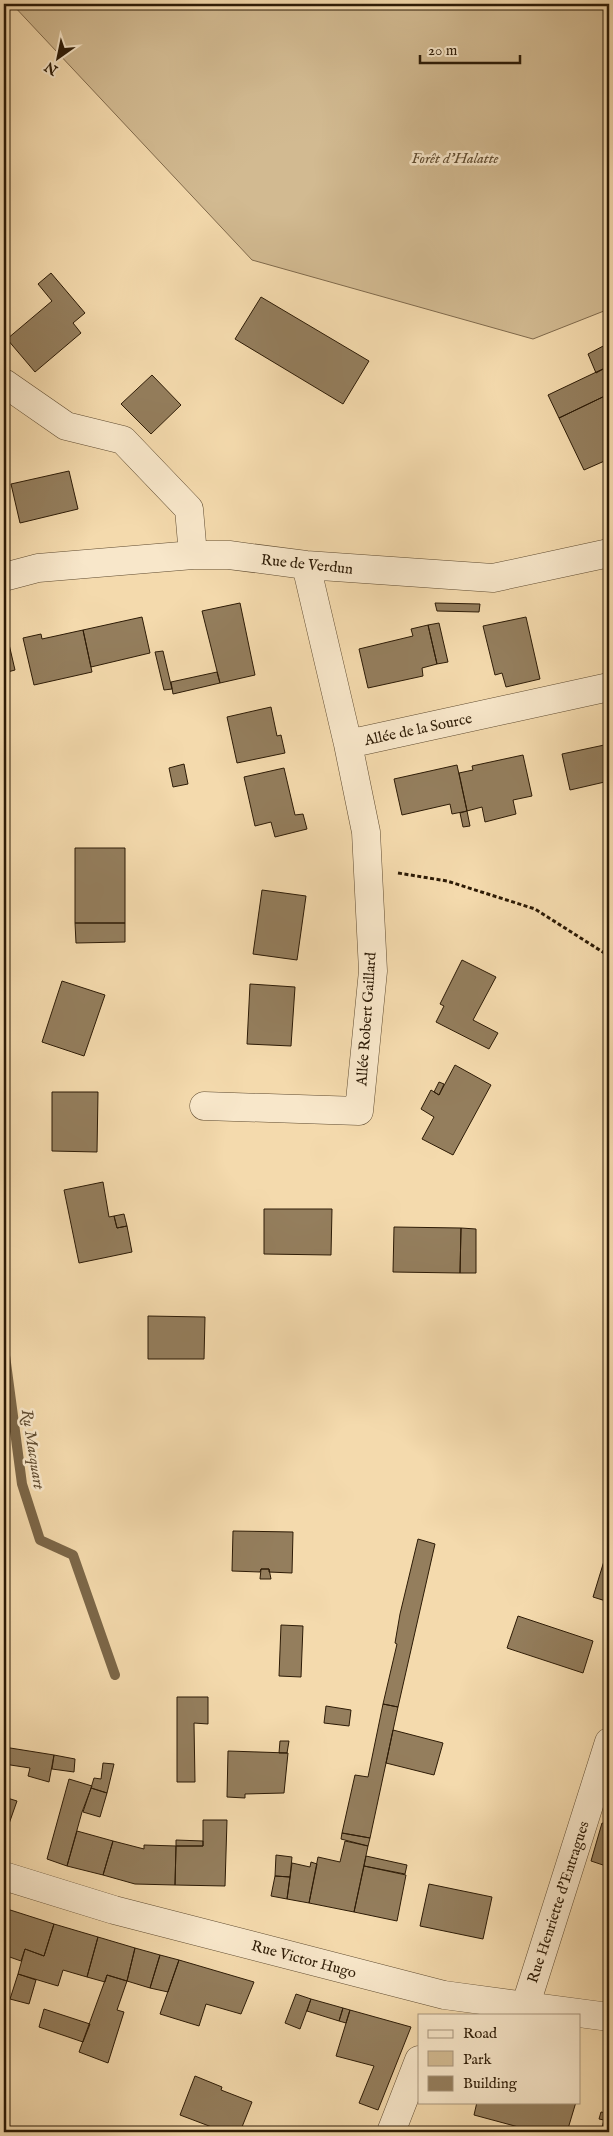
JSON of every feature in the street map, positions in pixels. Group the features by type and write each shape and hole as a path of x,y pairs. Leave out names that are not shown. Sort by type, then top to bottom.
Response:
{"street":[{"path":"4,384 66,426 123,440 189,509 193,556"},
{"name":"Rue de Verdun","path":"4,577 38,568 229,555 306,565 493,578 609,553"},
{"name":"Allée de la Source","path":"306,565 348,744 609,688"},
{"name":"Allée Robert Gaillard","path":"204,1106 359,1111 373,971 366,832 348,744"},
{"name":"Rue Henriette d'Entragues","path":"526,2004 609,1742"},
{"name":"Rue Victor Hugo","path":"4,1876 440,2005 526,2004 609,2017"},
{"path":"391,2132 418,2063"}],"path":[{"path":"368,869 447,881 536,909 609,956"}],"green space":[{"name":"Forêt d'Halatte","path":"12,4 609,4 609,309 533,339 252,260"}],"building":[{"path":"51,273 85,313 73,323 81,333 35,372 7,339 52,301 38,284"},
{"path":"261,297 369,361 343,404 235,339"},
{"path":"609,343 609,366 596,373 588,354"},
{"path":"609,366 609,394 559,418 548,395"},
{"path":"152,375 181,405 151,434 121,404"},
{"path":"609,394 609,459 584,470 559,418"},
{"path":"69,471 78,509 20,523 11,484"},
{"path":"240,603 255,675 220,683 202,611"},
{"path":"435,603 480,604 479,612 437,611"},
{"path":"142,617 150,653 91,667 83,630"},
{"path":"526,617 540,679 506,687 502,673 495,675 483,626"},
{"path":"439,623 448,662 437,664 428,625"},
{"path":"428,625 437,664 422,668 423,676 368,688 359,649 413,636 411,629"},
{"path":"4,628 15,670 4,673"},
{"path":"83,630 92,672 34,685 23,638 41,634 42,639"},
{"path":"163,651 172,689 164,690 155,652"},
{"path":"217,672 220,683 173,694 171,682"},
{"path":"271,707 277,736 281,735 285,753 237,763 227,717"},
{"path":"609,744 609,781 570,790 562,754"},
{"path":"523,755 532,796 513,800 516,814 485,822 482,807 467,811 459,773 473,770 472,766"},
{"path":"184,764 188,784 173,787 169,768"},
{"path":"457,765 467,811 452,814 450,804 402,815 394,779"},
{"path":"284,768 295,815 303,814 307,829 275,837 271,822 255,826 244,777"},
{"path":"467,811 470,826 463,827 460,813"},
{"path":"75,848 125,848 125,923 75,923"},
{"path":"262,890 306,896 297,960 253,954"},
{"path":"75,923 125,923 125,942 76,943"},
{"path":"462,960 496,977 473,1020 498,1033 489,1049 436,1022 444,1006 440,1004"},
{"path":"62,981 105,995 84,1056 42,1042"},
{"path":"250,984 295,987 291,1046 247,1044"},
{"path":"455,1065 491,1085 453,1155 422,1139 434,1117 421,1109 431,1090 439,1095"},
{"path":"439,1082 444,1084 439,1095 434,1092"},
{"path":"52,1092 98,1092 97,1152 52,1151"},
{"path":"103,1182 109,1217 114,1216 117,1228 127,1226 132,1252 79,1263 64,1190"},
{"path":"264,1209 332,1209 331,1255 264,1254"},
{"path":"124,1214 127,1226 117,1228 114,1216"},
{"path":"394,1227 461,1228 460,1273 393,1272"},
{"path":"461,1228 476,1229 476,1273 460,1273"},
{"path":"148,1316 205,1317 204,1359 148,1359"},
{"path":"233,1531 293,1532 292,1573 269,1572 269,1569 261,1569 260,1572 232,1571"},
{"path":"418,1539 435,1544 398,1707 383,1704 397,1644 395,1643 400,1614"},
{"path":"609,1549 609,1602 593,1597"},
{"path":"261,1569 269,1569 271,1579 260,1579"},
{"path":"518,1616 593,1641 583,1673 507,1648"},
{"path":"281,1625 303,1626 301,1677 279,1676"},
{"path":"177,1697 208,1697 208,1724 194,1723 195,1782 177,1782"},
{"path":"383,1704 398,1707 370,1838 342,1833 355,1775 368,1777"},
{"path":"326,1706 351,1710 349,1726 324,1723"},
{"path":"393,1730 443,1743 434,1775 386,1763"},
{"path":"280,1741 289,1741 287,1753 279,1753"},
{"path":"4,1747 54,1755 49,1782 28,1776 30,1768 4,1764"},
{"path":"228,1751 288,1753 284,1793 245,1794 245,1798 227,1797"},
{"path":"54,1755 75,1759 74,1772 52,1769"},
{"path":"103,1763 114,1764 107,1793 91,1788 94,1778 101,1779"},
{"path":"69,1779 92,1786 82,1812 67,1866 47,1859"},
{"path":"91,1788 107,1793 100,1817 83,1812"},
{"path":"4,1797 17,1801 4,1838"},
{"path":"203,1820 227,1820 225,1886 175,1885 176,1846 203,1846"},
{"path":"602,1823 609,1825 609,1867 591,1861"},
{"path":"77,1831 113,1841 103,1875 67,1866"},
{"path":"342,1833 370,1838 368,1846 341,1839"},
{"path":"176,1840 203,1841 203,1846 176,1846"},
{"path":"113,1841 144,1849 144,1845 176,1846 175,1885 135,1884 103,1875"},
{"path":"345,1841 368,1846 354,1912 309,1903 318,1857 340,1862"},
{"path":"276,1855 292,1857 290,1877 275,1876"},
{"path":"366,1856 407,1865 405,1874 364,1866"},
{"path":"311,1862 317,1864 309,1903 287,1899 292,1863 310,1867"},
{"path":"364,1866 406,1875 397,1921 354,1912"},
{"path":"275,1876 290,1877 287,1899 271,1896"},
{"path":"429,1884 492,1897 483,1939 420,1926"},
{"path":"4,1908 54,1924 44,1956 25,1949 21,1961 4,1955"},
{"path":"54,1924 98,1937 87,1977 63,1970 58,1986 18,1974 25,1949 44,1956"},
{"path":"98,1937 135,1948 127,1981 107,1975 105,1982 87,1977"},
{"path":"135,1948 160,1955 150,1988 127,1981"},
{"path":"160,1955 179,1960 168,1992 150,1988"},
{"path":"179,1960 254,1982 241,2014 206,2004 199,2026 160,2014"},
{"path":"18,1974 36,1980 29,2004 10,1999"},
{"path":"107,1975 127,1981 117,2010 124,2012 108,2063 79,2052"},
{"path":"296,1994 311,1999 300,2029 285,2023"},
{"path":"311,1999 343,2008 339,2021 307,2011"},
{"path":"343,2008 350,2010 346,2023 339,2021"},
{"path":"44,2009 90,2024 83,2042 39,2027"},
{"path":"350,2010 411,2027 378,2110 359,2103 374,2066 336,2056"},
{"path":"195,2076 222,2087 221,2090 252,2102 240,2132 225,2132 180,2115"},
{"path":"609,2098 609,2132 601,2132 604,2120 599,2119 601,2112 606,2113"},
{"path":"477,2104 575,2104 567,2132 537,2132 474,2115"}],"waterway":[{"name":"Ru Macquart","path":"4,1348 22,1484 40,1540 73,1555 115,1675"}]}
